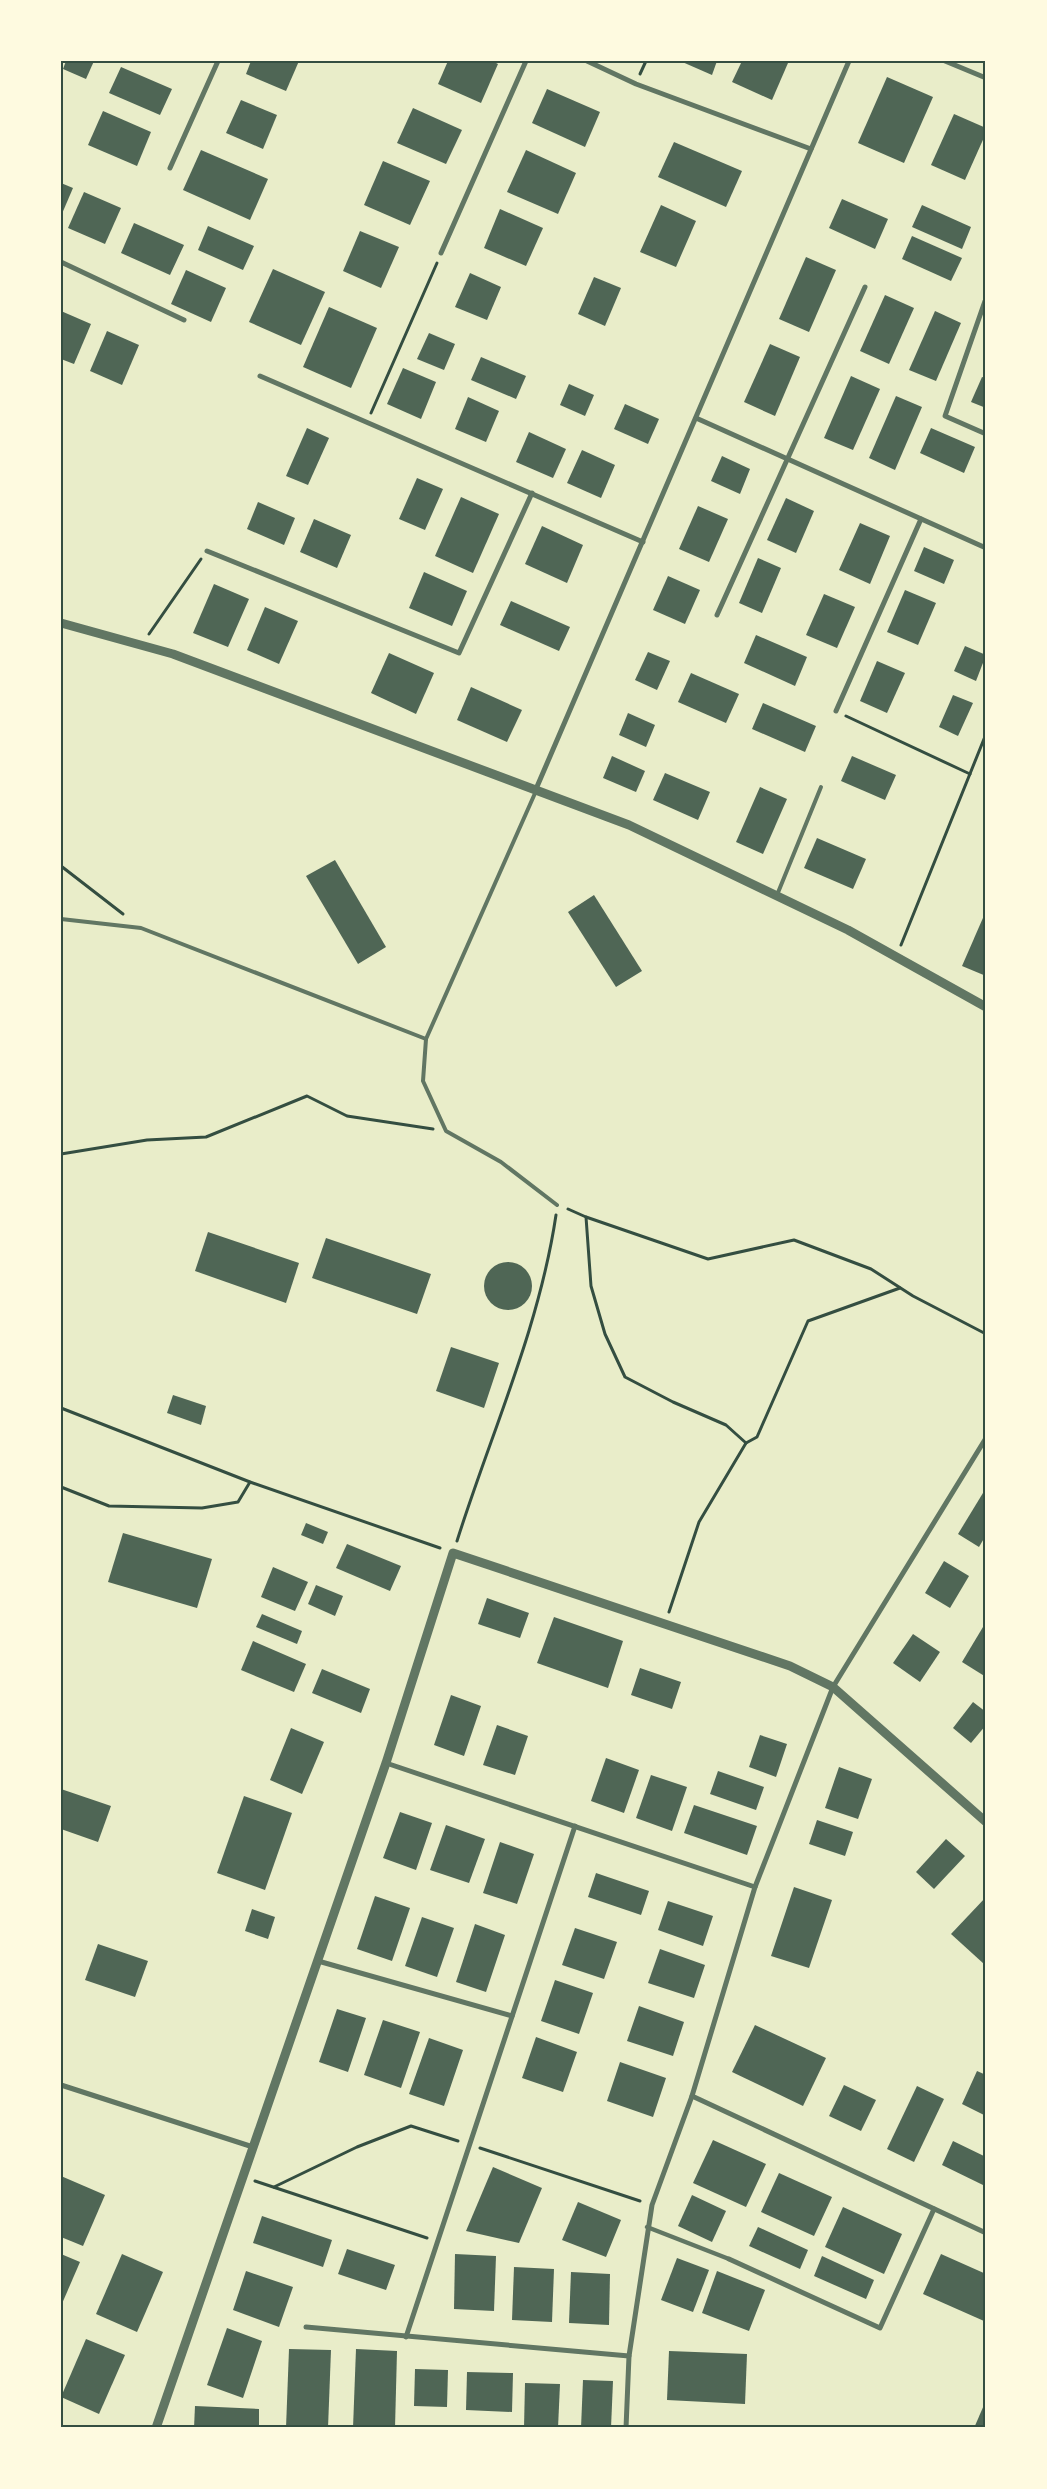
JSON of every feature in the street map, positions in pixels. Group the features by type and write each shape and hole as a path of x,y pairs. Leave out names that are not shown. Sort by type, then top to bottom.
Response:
{"street":[{"path":"170,168 218,61"},
{"path":"441,253 526,61"},
{"path":"586,61 636,84 812,149"},
{"path":"536,788 849,61"},
{"path":"945,61 986,78"},
{"path":"61,262 184,320"},
{"path":"716,614 865,287"},
{"path":"985,300 945,416 986,434"},
{"path":"260,376 643,542"},
{"path":"696,418 986,548"},
{"path":"207,551 459,654 532,493"},
{"path":"836,711 921,519"},
{"path":"61,623 173,654 536,788 630,825 897,955 986,1007"},
{"path":"626,2428 629,2356 647,2227 652,2205 692,2096 755,1887 833,1687 986,1438"},
{"path":"156,2428 386,1762 453,1553 790,1666 833,1687 986,1822"},
{"path":"386,1762 755,1887"},
{"path":"406,2337 575,1826"},
{"path":"318,1961 512,2016"},
{"path":"61,2085 253,2147"},
{"path":"692,2096 986,2233"},
{"path":"647,2227 729,2259 880,2328 934,2209"},
{"path":"306,2328 629,2356"}],"lane":[{"path":"777,895 821,787"},
{"path":"536,788 426,1039 423,1081 446,1131 501,1162 557,1206"},
{"path":"61,919 141,928 426,1039"}],"path":[{"path":"367,422 441,253"},
{"path":"142,646 207,551"},
{"path":"836,711 970,774"},
{"path":"897,955 986,734"},
{"path":"61,866 141,928"},
{"path":"61,1154 147,1140 206,1137 307,1096 346,1116 446,1131"},
{"path":"61,1408 96,1420 250,1482 453,1553 524,1353 549,1260 557,1206 708,1259 794,1240 871,1269 900,1288 986,1334"},
{"path":"586,1216 590,1286 605,1334 625,1377 673,1402 726,1424 746,1444"},
{"path":"665,1623 699,1522 746,1444 757,1437 808,1321 900,1288"},
{"path":"61,1486 109,1506 202,1508 238,1502 250,1482"},
{"path":"243,2177 437,2241"}],"building":[{"path":"66,61 94,61 86,79 63,69"},
{"path":"251,61 299,61 286,91 246,74"},
{"path":"448,61 492,61 498,64 481,103 438,84"},
{"path":"680,61 717,61 712,75"},
{"path":"742,61 783,61 788,63 772,100 732,82"},
{"path":"121,67 172,89 160,115 109,93"},
{"path":"887,77 933,97 904,163 858,143"},
{"path":"547,89 600,112 585,147 532,123"},
{"path":"241,100 277,115 263,149 226,133"},
{"path":"413,108 462,130 446,164 397,143"},
{"path":"103,111 151,132 137,166 88,145"},
{"path":"954,114 986,128 986,133 965,180 931,165"},
{"path":"674,142 742,171 726,207 658,177"},
{"path":"201,150 268,179 250,220 183,190"},
{"path":"526,150 576,173 558,214 507,192"},
{"path":"383,161 430,181 410,225 364,205"},
{"path":"61,183 73,188 61,216"},
{"path":"84,192 121,208 105,244 68,228"},
{"path":"842,199 888,219 875,249 829,228"},
{"path":"661,205 696,221 676,267 640,252"},
{"path":"922,205 971,227 962,249 912,227"},
{"path":"500,209 543,228 526,266 484,248"},
{"path":"134,223 184,245 170,275 121,253"},
{"path":"208,226 254,246 243,270 198,250"},
{"path":"360,231 399,247 381,288 343,271"},
{"path":"912,236 962,258 951,281 902,259"},
{"path":"806,257 836,270 809,332 779,319"},
{"path":"273,269 325,292 301,345 249,322"},
{"path":"186,270 226,288 211,322 171,304"},
{"path":"470,273 501,287 487,320 455,307"},
{"path":"594,277 621,288 605,326 578,314"},
{"path":"885,295 914,308 889,364 860,351"},
{"path":"329,307 377,328 351,388 303,367"},
{"path":"61,311 91,324 74,364 61,359"},
{"path":"935,311 961,323 936,381 909,370"},
{"path":"107,331 139,345 122,385 90,371"},
{"path":"429,333 455,344 444,370 417,359"},
{"path":"770,344 800,357 775,416 744,402"},
{"path":"481,357 526,376 516,399 471,380"},
{"path":"403,368 436,382 421,419 387,404"},
{"path":"851,376 880,389 853,450 824,438"},
{"path":"982,377 986,378 986,408 971,402"},
{"path":"569,384 594,395 585,416 560,405"},
{"path":"896,396 922,407 895,470 869,458"},
{"path":"468,397 499,411 486,442 455,429"},
{"path":"625,404 659,419 648,444 614,429"},
{"path":"307,428 329,438 308,485 286,476"},
{"path":"931,428 975,447 964,473 920,453"},
{"path":"529,432 566,449 553,478 516,462"},
{"path":"582,450 615,465 601,498 567,483"},
{"path":"722,456 750,469 740,494 711,481"},
{"path":"417,478 443,489 425,530 399,519"},
{"path":"461,497 499,514 473,573 435,556"},
{"path":"786,498 814,511 796,553 767,540"},
{"path":"258,502 295,518 284,545 247,529"},
{"path":"698,506 728,519 709,562 679,549"},
{"path":"314,519 351,535 337,568 300,552"},
{"path":"860,523 890,536 870,584 839,570"},
{"path":"542,526 583,545 567,583 525,564"},
{"path":"924,547 954,560 944,584 914,571"},
{"path":"758,558 781,568 762,613 739,603"},
{"path":"424,572 467,591 452,626 409,608"},
{"path":"668,576 700,590 685,624 653,610"},
{"path":"214,584 249,599 228,647 193,633"},
{"path":"905,590 936,603 918,645 887,632"},
{"path":"824,594 855,607 837,648 806,635"},
{"path":"511,601 570,627 559,651 500,625"},
{"path":"265,607 298,621 279,664 247,650"},
{"path":"756,635 807,657 795,686 744,663"},
{"path":"965,646 986,655 976,681 954,671"},
{"path":"648,652 670,661 657,690 635,680"},
{"path":"389,653 434,673 416,714 371,693"},
{"path":"877,661 905,673 887,713 860,701"},
{"path":"691,673 739,694 726,723 678,702"},
{"path":"471,687 522,710 507,742 457,720"},
{"path":"953,695 973,703 958,736 939,727"},
{"path":"763,703 816,726 805,752 752,729"},
{"path":"628,713 655,725 646,747 619,735"},
{"path":"612,756 645,771 636,792 603,778"},
{"path":"852,756 896,775 885,800 841,781"},
{"path":"665,773 710,792 698,820 653,800"},
{"path":"760,787 787,799 763,854 736,842"},
{"path":"817,838 866,859 853,889 804,868"},
{"path":"335,860 386,947 358,964 306,876"},
{"path":"594,895 642,971 616,987 568,912"},
{"path":"986,911 986,976 962,966"},
{"path":"208,1232 299,1263 286,1303 195,1271"},
{"path":"326,1238 431,1274 417,1314 312,1278"},
{"path":"508,1262 517,1264 525,1269 530,1277 532,1286 530,1295 525,1303 517,1308 508,1310 499,1308 491,1303 486,1295 484,1286 486,1277 491,1269 499,1264"},
{"path":"451,1347 499,1363 484,1408 436,1391"},
{"path":"173,1395 206,1406 201,1425 167,1413"},
{"path":"986,1488 986,1535 979,1547 958,1534"},
{"path":"306,1523 328,1532 323,1544 301,1535"},
{"path":"123,1533 212,1559 197,1608 108,1582"},
{"path":"347,1544 401,1566 390,1591 336,1568"},
{"path":"944,1561 969,1576 950,1608 925,1593"},
{"path":"273,1567 308,1582 295,1611 261,1597"},
{"path":"316,1585 343,1596 335,1616 308,1604"},
{"path":"487,1598 529,1613 520,1638 478,1624"},
{"path":"262,1614 302,1631 297,1644 256,1627"},
{"path":"554,1617 623,1641 608,1688 537,1663"},
{"path":"986,1622 986,1677 962,1662"},
{"path":"913,1634 940,1652 920,1682 893,1663"},
{"path":"253,1641 306,1664 294,1692 241,1670"},
{"path":"640,1668 681,1682 672,1709 631,1695"},
{"path":"322,1669 370,1689 361,1713 312,1693"},
{"path":"451,1695 481,1706 464,1756 434,1745"},
{"path":"973,1702 986,1712 986,1725 971,1743 953,1728"},
{"path":"497,1725 528,1736 515,1775 483,1765"},
{"path":"291,1728 324,1742 302,1794 270,1780"},
{"path":"760,1735 787,1744 776,1777 749,1767"},
{"path":"606,1758 639,1770 624,1813 591,1801"},
{"path":"839,1767 872,1779 858,1819 825,1808"},
{"path":"718,1771 764,1787 756,1810 710,1794"},
{"path":"651,1775 687,1787 672,1831 636,1818"},
{"path":"61,1789 111,1806 98,1842 61,1829"},
{"path":"244,1796 292,1813 265,1890 217,1873"},
{"path":"694,1805 757,1826 747,1855 684,1833"},
{"path":"400,1812 432,1823 416,1870 383,1858"},
{"path":"817,1820 853,1832 845,1856 809,1844"},
{"path":"446,1825 485,1839 469,1883 430,1870"},
{"path":"946,1839 965,1856 934,1889 916,1872"},
{"path":"500,1842 534,1854 517,1904 483,1893"},
{"path":"596,1873 649,1891 641,1915 588,1897"},
{"path":"794,1887 832,1900 809,1968 771,1956"},
{"path":"375,1896 410,1908 392,1961 357,1949"},
{"path":"986,1897 986,1962 984,1964 951,1934"},
{"path":"668,1901 713,1916 703,1946 658,1930"},
{"path":"252,1909 275,1917 268,1939 245,1931"},
{"path":"422,1917 454,1928 437,1977 405,1966"},
{"path":"475,1924 505,1935 486,1992 456,1982"},
{"path":"575,1928 617,1942 604,1979 562,1965"},
{"path":"98,1944 148,1961 135,1997 85,1980"},
{"path":"660,1949 705,1965 694,1998 648,1983"},
{"path":"555,1980 593,1993 579,2034 541,2021"},
{"path":"639,2006 684,2022 673,2056 627,2041"},
{"path":"337,2009 366,2018 348,2072 319,2062"},
{"path":"383,2020 420,2032 401,2088 364,2075"},
{"path":"755,2025 826,2058 803,2106 732,2072"},
{"path":"536,2037 577,2052 563,2092 522,2078"},
{"path":"429,2038 463,2050 444,2106 409,2094"},
{"path":"620,2062 666,2078 653,2117 607,2101"},
{"path":"977,2071 986,2075 984,2115 962,2104"},
{"path":"844,2085 876,2100 861,2131 829,2116"},
{"path":"917,2086 944,2099 914,2162 887,2149"},
{"path":"713,2140 766,2164 746,2207 693,2183"},
{"path":"953,2141 986,2157 986,2180 983,2185 942,2165"},
{"path":"493,2167 542,2188 519,2243 466,2231"},
{"path":"779,2173 832,2197 814,2236 761,2212"},
{"path":"61,2176 105,2195 83,2246 61,2237"},
{"path":"692,2195 726,2211 712,2242 678,2226"},
{"path":"578,2202 621,2220 606,2257 562,2240"},
{"path":"843,2207 902,2234 884,2274 825,2247"},
{"path":"262,2216 332,2240 323,2267 253,2243"},
{"path":"758,2227 808,2250 800,2269 749,2246"},
{"path":"347,2249 395,2265 386,2290 338,2274"},
{"path":"61,2254 80,2262 61,2306"},
{"path":"122,2254 163,2272 137,2332 96,2314"},
{"path":"455,2254 496,2256 494,2311 454,2309"},
{"path":"941,2254 986,2274 984,2321 923,2294"},
{"path":"822,2256 874,2280 866,2299 814,2276"},
{"path":"677,2258 709,2270 693,2312 661,2300"},
{"path":"514,2267 554,2269 552,2322 512,2320"},
{"path":"246,2271 293,2287 279,2327 233,2310"},
{"path":"717,2271 765,2290 749,2331 702,2313"},
{"path":"571,2272 610,2274 609,2325 569,2323"},
{"path":"227,2328 262,2341 243,2398 207,2385"},
{"path":"86,2339 125,2355 99,2414 61,2397"},
{"path":"289,2349 331,2350 328,2428 286,2428"},
{"path":"356,2349 397,2351 395,2428 353,2428"},
{"path":"669,2351 747,2354 745,2404 667,2400"},
{"path":"415,2369 448,2370 447,2407 414,2406"},
{"path":"467,2372 513,2373 512,2412 466,2410"},
{"path":"583,2380 613,2381 611,2428 581,2428"},
{"path":"525,2383 560,2384 558,2428 524,2428"},
{"path":"984,2405 986,2406 986,2428 974,2428"},
{"path":"195,2406 259,2409 259,2428 194,2428"}]}
